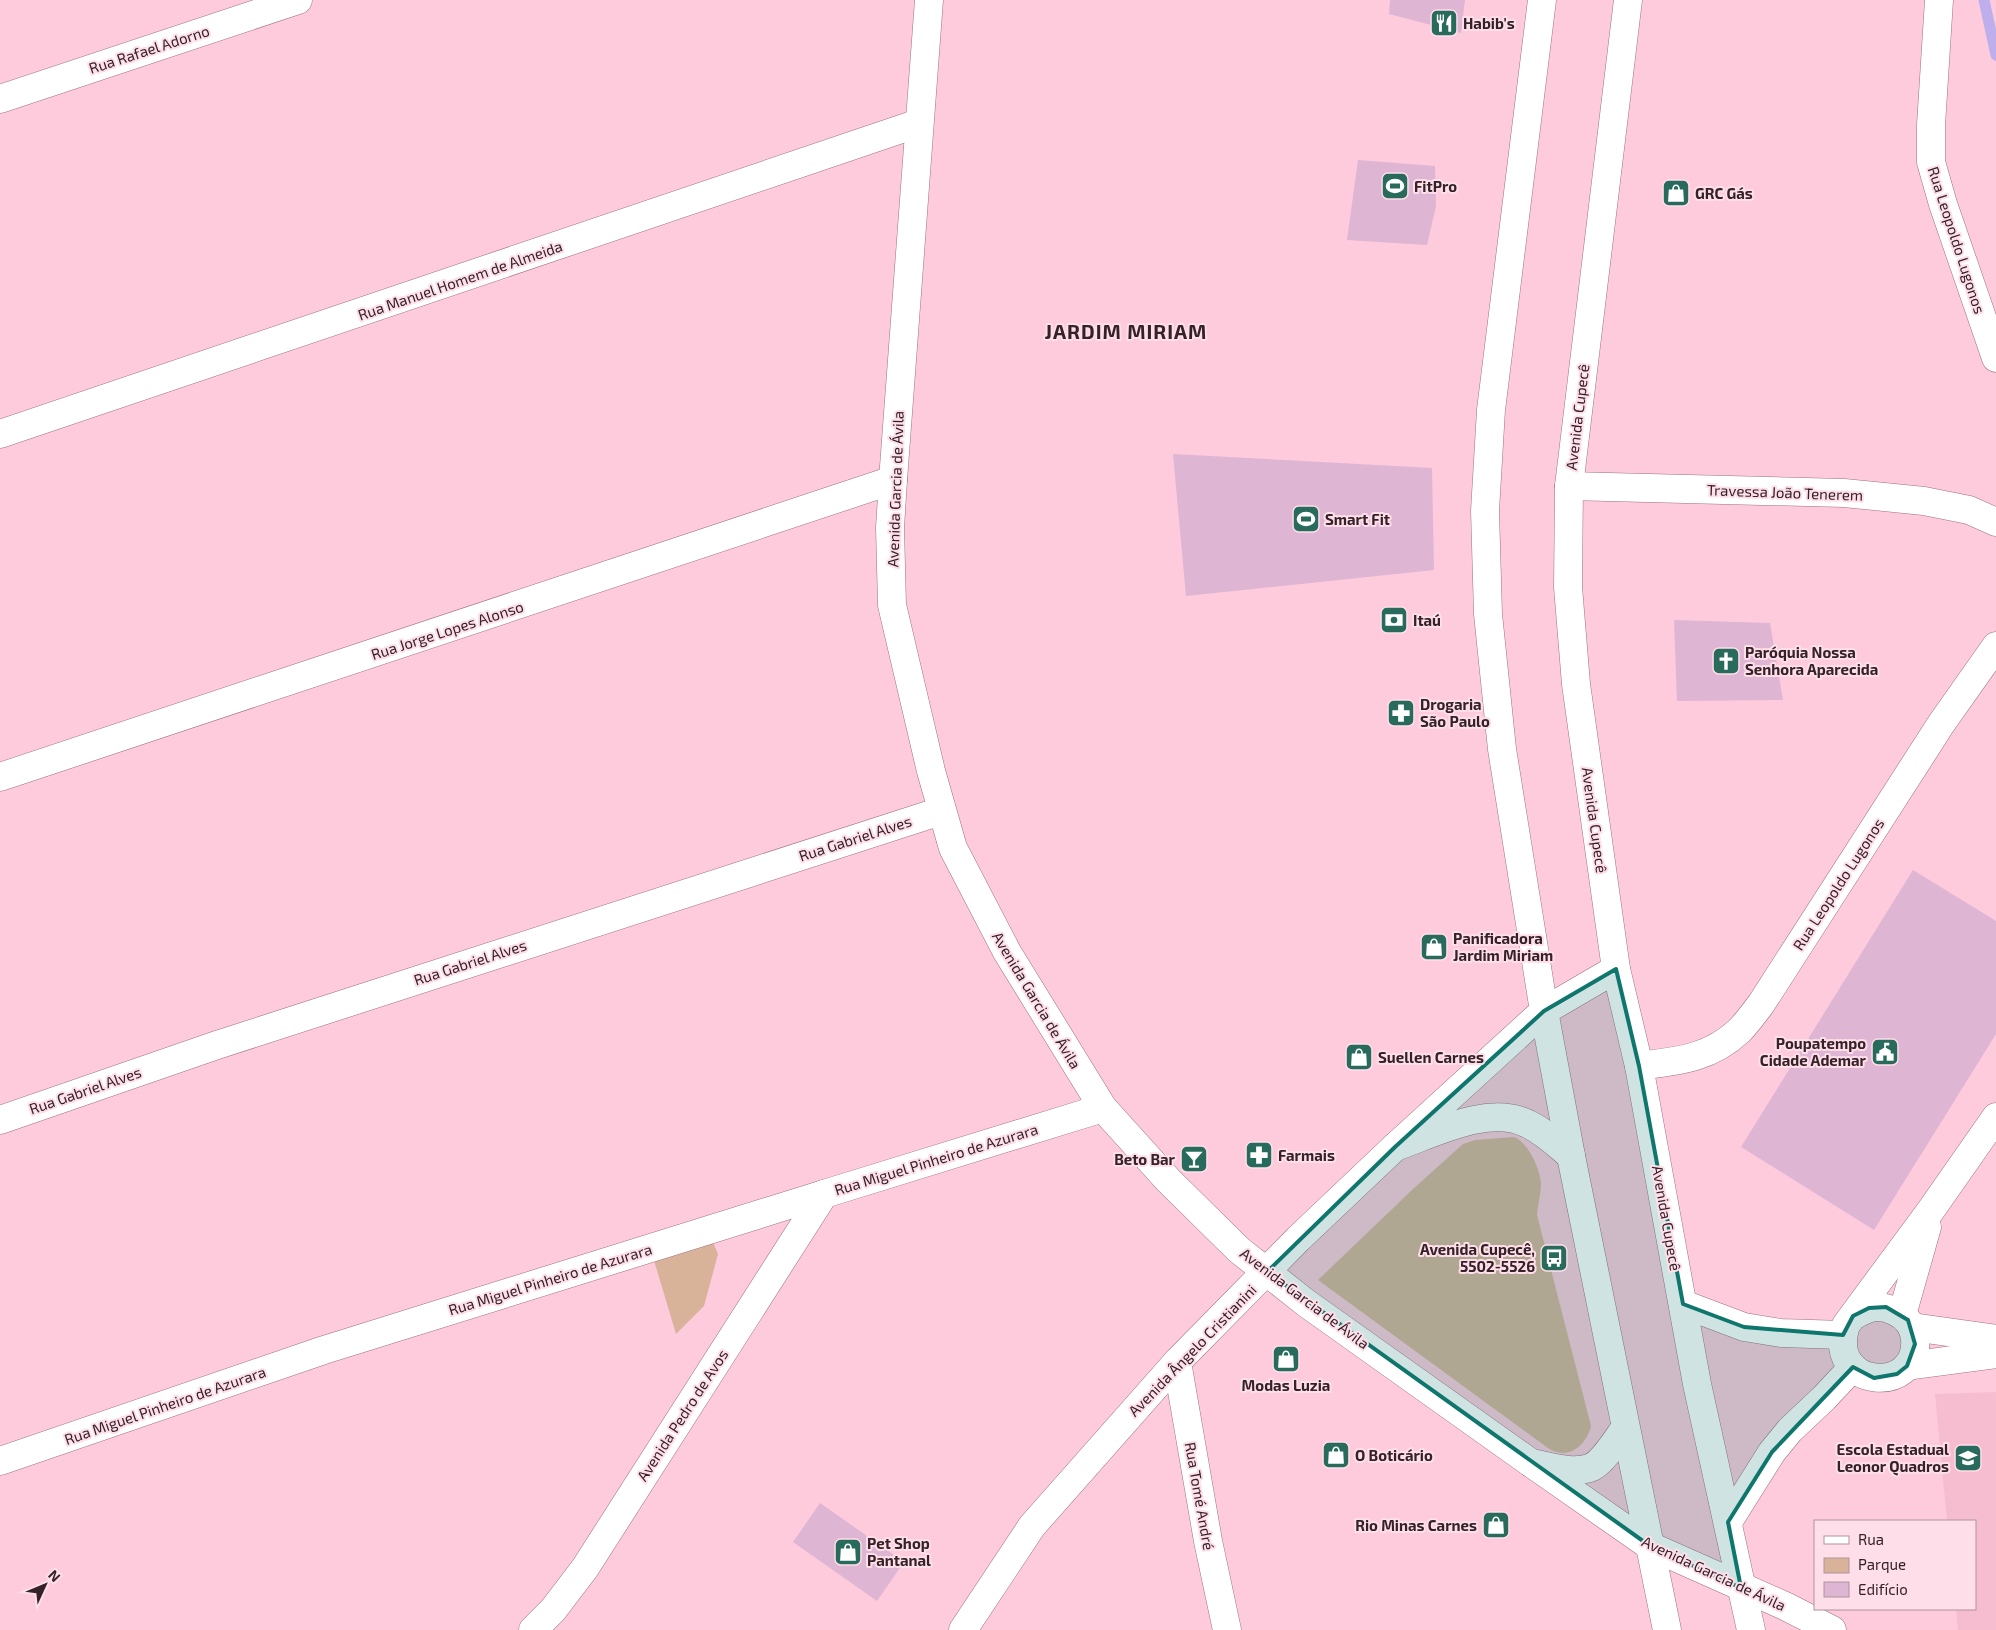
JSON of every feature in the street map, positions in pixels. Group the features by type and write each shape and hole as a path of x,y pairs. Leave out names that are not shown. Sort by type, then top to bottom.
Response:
{"street":[{"name":"Rua Rafael Adorno","path":"0,99 298,0"},
{"name":"Avenida Garcia de Ávila","path":"929,0 890,528 892,606 941,811 953,848 1007,952 1103,1108 1168,1180 1235,1246 1306,1303 1650,1546 1785,1606 1832,1630"},
{"path":"1542,0 1491,410 1485,511 1488,614 1502,749 1544,1011 1570,1156 1667,1630"},
{"name":"Avenida Cupecê","path":"1628,0 1569,486 1568,587 1576,684 1616,969 1639,1066 1698,1384 1751,1630"},
{"name":"Rua Leopoldo Lugonos","path":"1939,0 1931,125 1931,162 1943,204 1996,358"},
{"name":"Rua Manuel Homem de Almeida","path":"0,434 920,123"},
{"name":"Rua Jorge Lopes Alonso","path":"0,777 893,480"},
{"name":"Travessa João Tenerem","path":"1569,486 1844,493 1924,501 1968,510 1996,522"},
{"name":"Rua Leopoldo Lugonos","path":"1639,1066 1685,1060 1710,1051 1738,1031 1761,1004 1941,724 1996,646"},
{"name":"Rua Gabriel Alves","path":"0,1120 226,1042 941,811"},
{"name":"Avenida Ângelo Cristianini","path":"963,1630 1032,1526 1176,1362 1298,1239 1395,1147 1544,1011 1616,969"},
{"name":"Rua Miguel Pinheiro de Azurara","path":"0,1461 324,1350 1103,1108"},
{"path":"1395,1147 1470,1119 1499,1117 1526,1122 1550,1137 1570,1156"},
{"path":"1932,1210 1907,1321 1915,1344 1913,1356 1907,1366 1897,1374 1886,1378 1862,1375 1852,1368 1842,1347 1848,1326 1932,1210 1996,1117"},
{"name":"Avenida Pedro de Avos","path":"533,1630 552,1610 585,1568 824,1194"},
{"path":"1683,1304 1744,1327 1781,1333 1848,1326 1869,1308 1886,1307 1907,1321 1996,1339"},
{"path":"1907,1366 1996,1354"},
{"name":"Rua Tomé André","path":"1176,1362 1208,1542 1227,1630"},
{"path":"1728,1522 1772,1452 1790,1430 1852,1368"},
{"path":"1531,1463 1570,1470 1592,1467 1601,1459 1625,1428"}],"highlighted area":[{"path":"1616,969 1639,1066 1683,1304 1744,1327 1843,1335 1853,1316 1869,1308 1886,1307 1908,1320 1915,1344 1907,1366 1897,1374 1874,1378 1853,1367 1772,1452 1728,1522 1741,1588 1650,1546 1267,1272 1395,1147 1544,1011"}],"shaded area":[{"name":"Escola Estadual Leonor Quadros","path":"1996,1392 1996,1630 1958,1630 1956,1610 1976,1610 1976,1520 1947,1520 1935,1394"}],"green space":[{"path":"1514,1137 1524,1144 1528,1150 1536,1164 1540,1177 1541,1187 1537,1215 1591,1426 1585,1440 1569,1452 1555,1452 1548,1448 1318,1280 1463,1144 1475,1140"},
{"path":"709,1233 718,1254 704,1306 676,1334 650,1247"}],"building":[{"name":"Habib's","path":"1390,0 1465,0 1461,33 1389,14"},
{"name":"FitPro","path":"1358,160 1435,166 1436,206 1427,245 1347,240"},
{"name":"Smart Fit","path":"1173,454 1432,468 1434,570 1186,596"},
{"name":"Paróquia Nossa Senhora Aparecida","path":"1674,620 1770,623 1783,700 1677,701"},
{"path":"1913,870 1996,921 1996,1034 1874,1230 1741,1147"},
{"name":"Pet Shop Pantanal","path":"820,1503 904,1562 877,1601 793,1542"}],"waterway":[{"path":"1984,0 1996,55"}],"place":[{"name":"Habib's","path":"1444,23"},
{"name":"FitPro","path":"1395,186"},
{"name":"GRC Gás","path":"1676,193"},
{"name":"Smart Fit","path":"1306,519"},
{"name":"Itaú","path":"1394,620"},
{"name":"Paróquia Nossa Senhora Aparecida","path":"1726,661"},
{"name":"Drogaria São Paulo","path":"1401,713"},
{"name":"Panificadora Jardim Miriam","path":"1434,947"},
{"name":"Poupatempo Cidade Ademar","path":"1885,1052"},
{"name":"Suellen Carnes","path":"1359,1057"},
{"name":"Farmais","path":"1259,1155"},
{"name":"Beto Bar","path":"1194,1159"},
{"name":"Avenida Cupecê, 5502-5526","path":"1554,1258"},
{"name":"Modas Luzia","path":"1286,1359"},
{"name":"O Boticário","path":"1336,1455"},
{"name":"Escola Estadual Leonor Quadros","path":"1968,1458"},
{"name":"Rio Minas Carnes","path":"1496,1525"},
{"name":"Pet Shop Pantanal","path":"848,1552"}],"district":[{"name":"JARDIM MIRIAM","path":"1126,331"}]}
